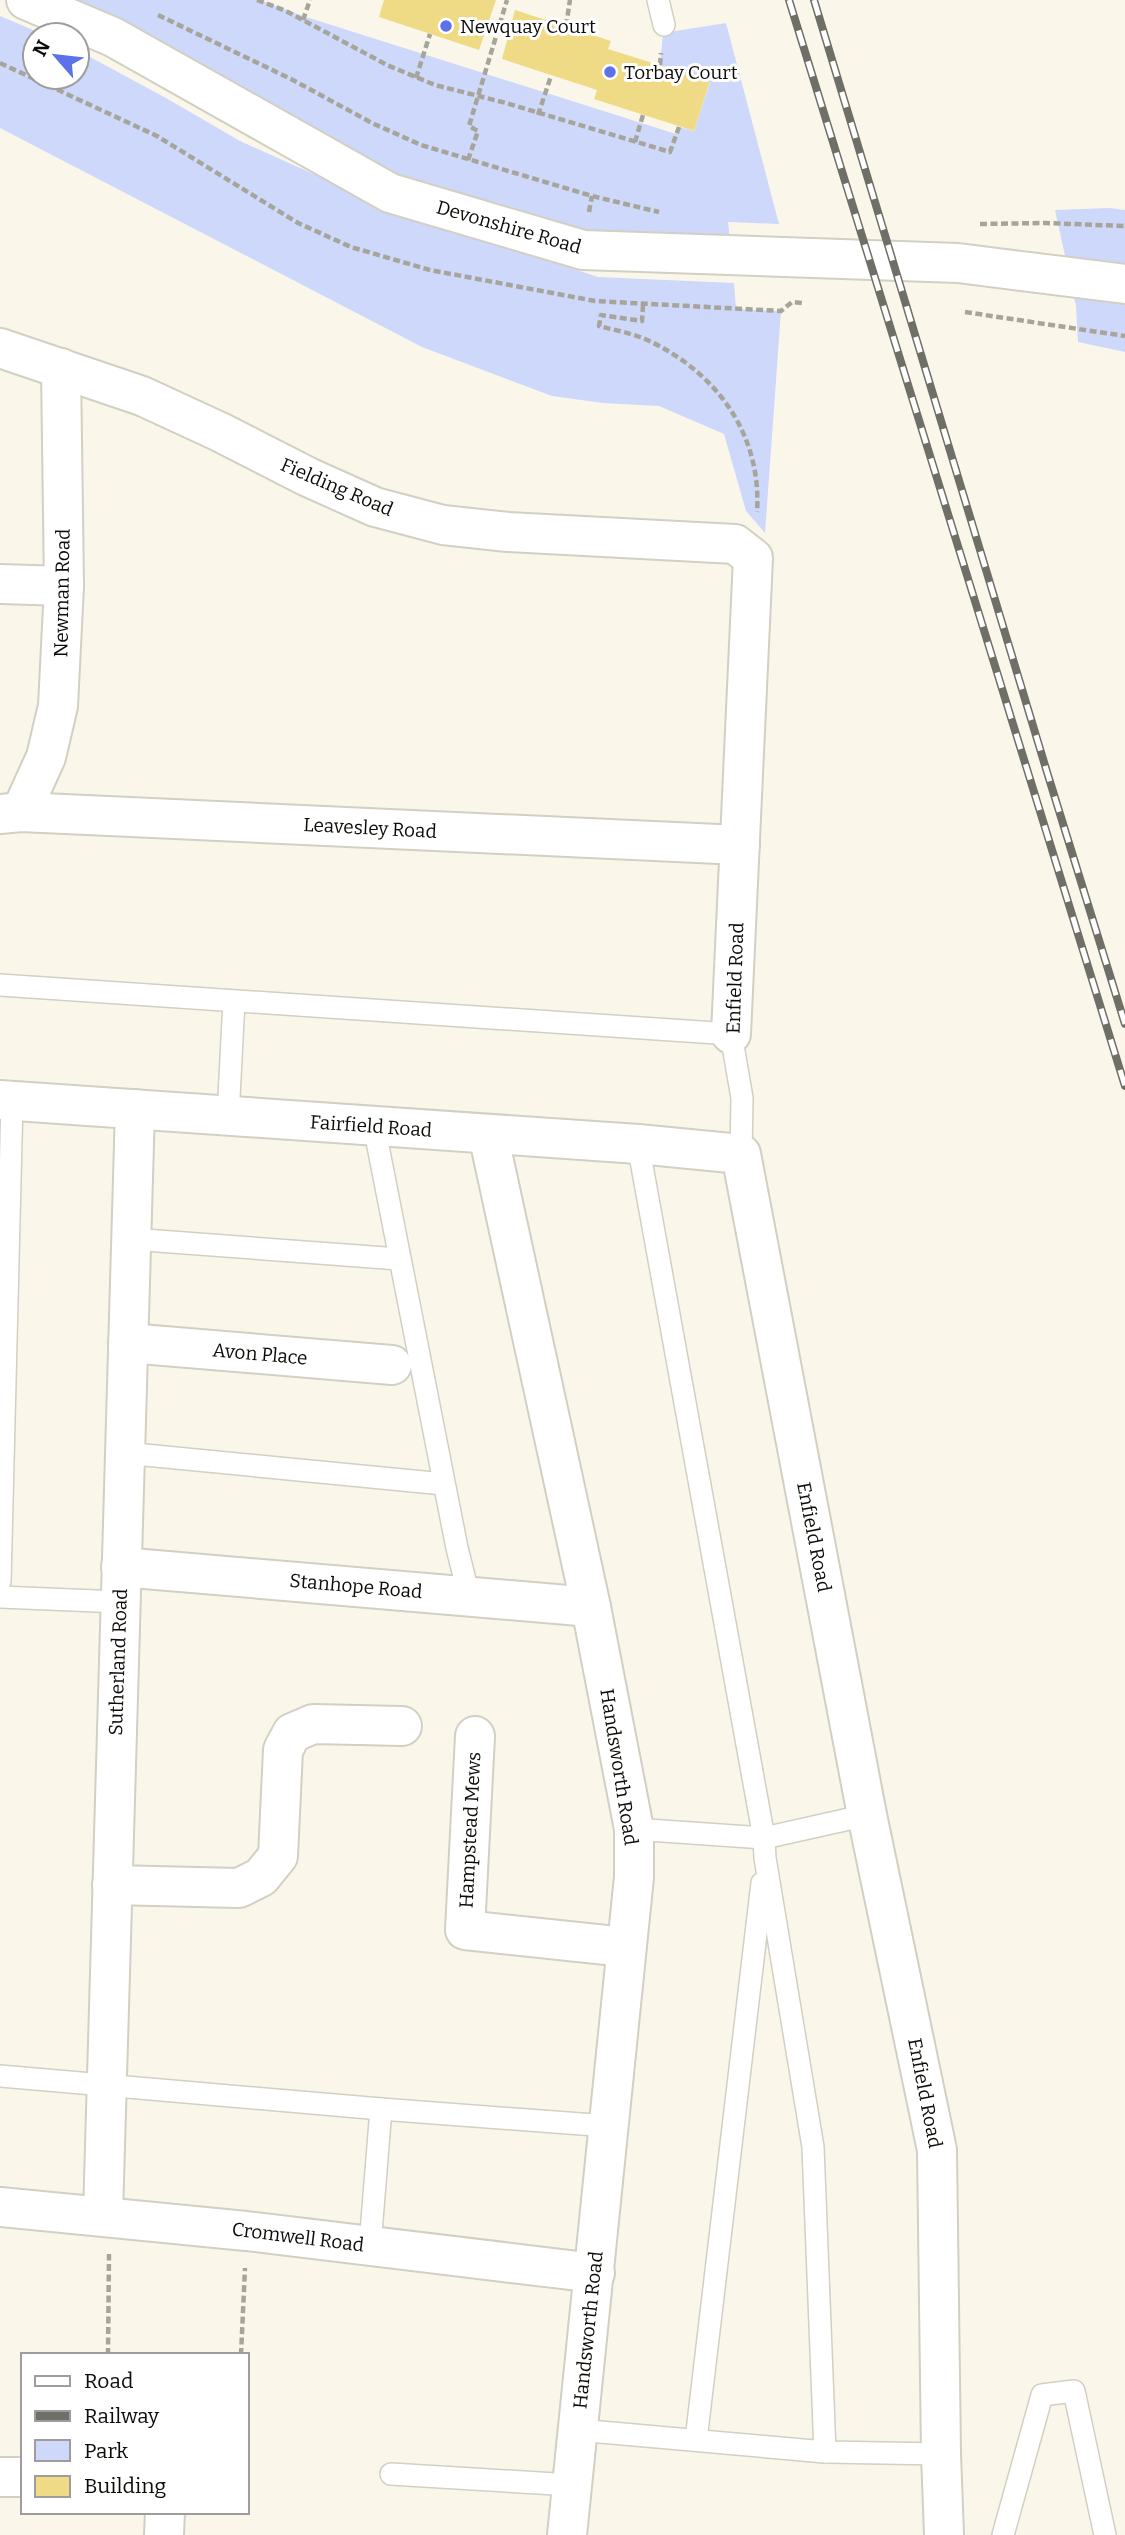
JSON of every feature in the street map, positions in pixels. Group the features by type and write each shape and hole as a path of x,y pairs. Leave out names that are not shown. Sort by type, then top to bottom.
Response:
{"street":[{"name":"Devonshire Road","path":"26,0 113,37 390,192 583,250 958,264 1125,284"},
{"name":"Fielding Road","path":"0,348 142,396 308,477 387,510 443,525 744,551"},
{"name":"Newman Road","path":"10,813 46,757 58,706 64,586 61,368"},
{"name":"Enfield Road","path":"732,1034 740,845 744,551"},
{"path":"0,584 64,586"},
{"name":"Leavesley Road","path":"10,813 740,845"},
{"name":"Fairfield Road","path":"6,1100 638,1144 741,1154"},
{"name":"Sutherland Road","path":"107,2216 107,2086 135,1109"},
{"name":"Handsworth Road","path":"488,1134 591,1607 634,1829 634,1877 567,2535"},
{"name":"Enfield Road","path":"741,1154 867,1815 937,2150 944,2535"},
{"name":"Avon Place","path":"128,1343 392,1365"},
{"name":"Stanhope Road","path":"120,1585 468,1596 591,1607"},
{"path":"113,1885 239,1888 261,1877 278,1856 283,1750 292,1733 313,1724 402,1726"},
{"name":"Hampstead Mews","path":"475,1736 465,1930 625,1947"},
{"name":"Cromwell Road","path":"0,2207 246,2231 594,2273"},
{"path":"0,2477 21,2477"},
{"path":"164,2535 165,2514"}],"lane":[{"path":"658,0 664,25"},
{"path":"0,985 732,1034"},
{"path":"228,1116 234,1001"},
{"name":"Enfield Road","path":"732,1034 742,1098 741,1154"},
{"path":"0,1582 6,1100"},
{"path":"374,1126 468,1596"},
{"path":"638,1144 764,1848 813,2147 825,2452"},
{"path":"131,1239 400,1259"},
{"path":"124,1453 444,1484"},
{"path":"0,1597 120,1585"},
{"path":"634,1829 764,1848 867,1815"},
{"path":"696,2440 764,1848"},
{"path":"0,2076 608,2126"},
{"path":"370,2245 381,2109"},
{"path":"1003,2535 1042,2395 1074,2391 1105,2535"},
{"path":"578,2430 825,2452 941,2454"},
{"path":"391,2474 572,2485"}],"path":[{"path":"257,0 303,20 416,78 478,98 506,103 538,115 670,152 679,127"},
{"path":"303,20 310,0"},
{"path":"468,160 478,131 470,126 507,0"},
{"path":"565,26 570,0"},
{"path":"147,10 421,145 592,196 665,213"},
{"path":"416,78 430,34"},
{"path":"0,63 157,136 298,223 351,247 430,270 595,301 780,311 792,302 803,303"},
{"path":"538,115 551,76"},
{"path":"635,142 643,115"},
{"path":"979,224 1125,226"},
{"path":"643,305 642,321 601,314 599,327 645,339 695,368 727,402 748,440 758,486 744,551"},
{"path":"965,312 1125,336"},
{"path":"107,2216 108,2353"},
{"path":"241,2353 246,2231"}],"green space":[{"path":"26,0 260,0 676,134 679,127 694,131 710,82 660,65 663,33 726,23 779,224 728,222 732,256 461,214 91,32 91,21 69,21"},
{"path":"0,16 21,25 21,91 91,91 91,58 240,141 396,211 598,277 734,283 736,309 781,311 765,533 746,511 724,434 659,406 603,403 552,396 422,347 0,128"},
{"path":"1055,210 1125,210 1125,352 1078,342 1076,306"}],"building":[{"name":"Newquay Court","path":"384,0 496,0 479,50 379,17"},
{"name":"Torbay Court","path":"515,10 611,41 608,49 710,81 694,131 594,99 597,90 502,59"}],"railway":[{"path":"789,0 1125,1086"},
{"path":"814,0 1125,1024"}],"place":[{"name":"Newquay Court","path":"446,26"},
{"name":"Torbay Court","path":"610,72"}]}
